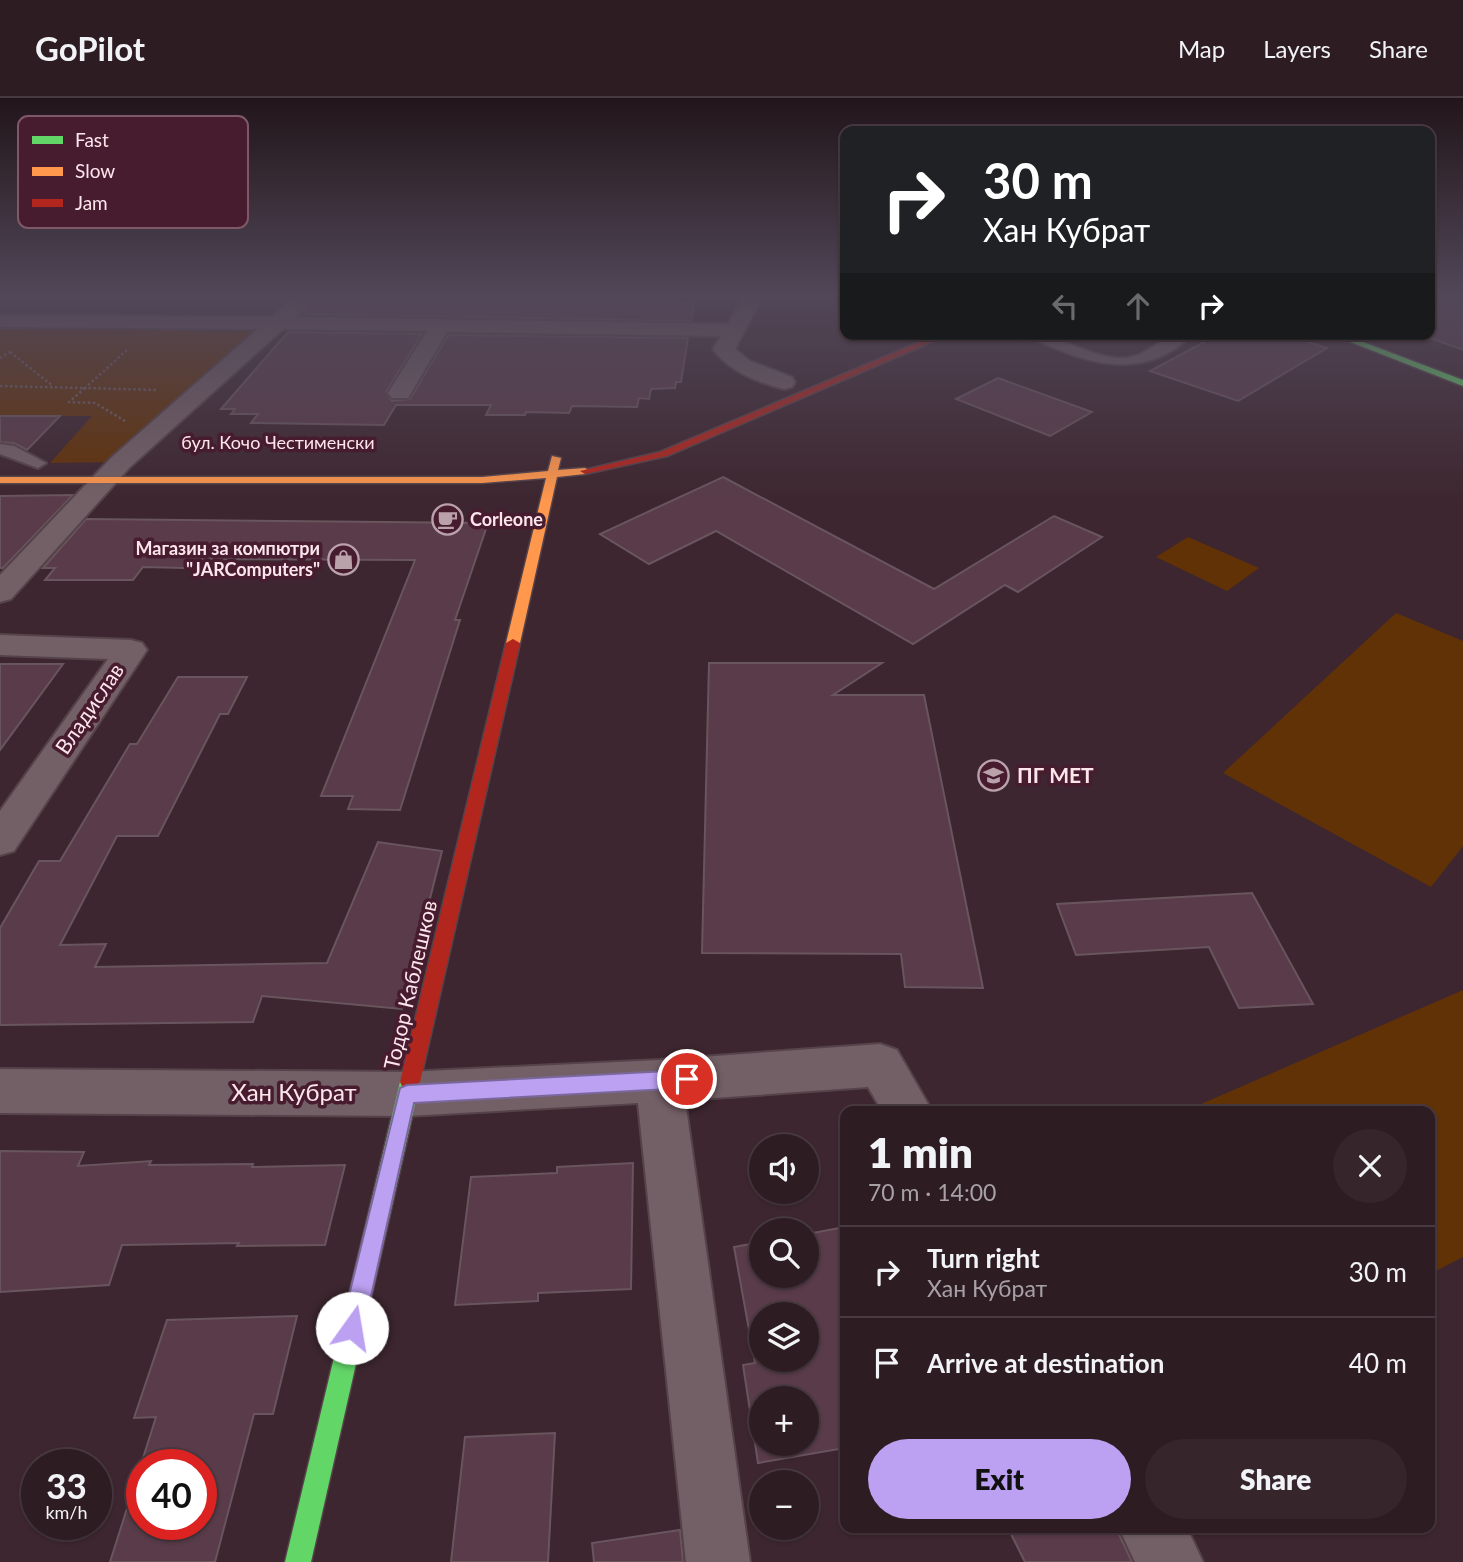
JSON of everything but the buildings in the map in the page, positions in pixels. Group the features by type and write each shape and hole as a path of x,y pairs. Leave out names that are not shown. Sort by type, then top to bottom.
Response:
{"street":[{"path":"0,593 108,468 150,436 231,364"},
{"path":"400,393 417,364"},
{"path":"751,364 790,379"},
{"name":"бул. Кочо Честименски","path":"108,468 551,478 628,464 663,454 874,364"},
{"path":"1414,364 1463,383"},
{"path":"762,391 790,379"},
{"path":"517,460 593,454 640,442"},
{"name":"Тодор Каблешков","path":"298,1562 556,458"},
{"name":"бул. Кочо Честименски","path":"0,480 148,462"},
{"path":"0,463 44,463"},
{"name":"Владислав","path":"0,645 131,650 0,841"},
{"name":"Хан Кубрат","path":"0,1091 407,1094 659,1081 880,1065 905,1106"},
{"path":"659,1081 718,1562"},
{"path":"1154,1533 1171,1562"}],"lane":[{"path":"0,449 8,449 44,463"}],"path":[{"path":"26,364 54,387"},
{"path":"111,364 69,402 95,403 150,436"},
{"path":"0,386 200,392"}],"shaded area":[{"path":"0,364 231,364 121,462 50,463 92,416 0,416"},
{"path":"1188,537 1259,568 1227,591 1156,557"},
{"path":"1396,613 1463,641 1463,846 1431,887 1223,773"},
{"path":"1463,990 1463,1257 1435,1271 1435,1106 1196,1106"}],"traffic: fast":[{"path":"1414,364 1463,383"},
{"path":"298,1562 410,1082"}],"traffic: slow":[{"path":"513,643 556,458"},
{"path":"0,480 482,480 585,471"}],"traffic: jam":[{"path":"585,471 663,454 874,364"},
{"path":"410,1082 513,643"}],"place":[{"name":"Corleone","path":"447,520"},
{"name":"Магазин за компютри \"JARComputers\"","path":"343,559"},
{"name":"ПГ МЕТ","path":"994,776"}],"route":[{"path":"352,1328 407,1094 687,1079"}]}
